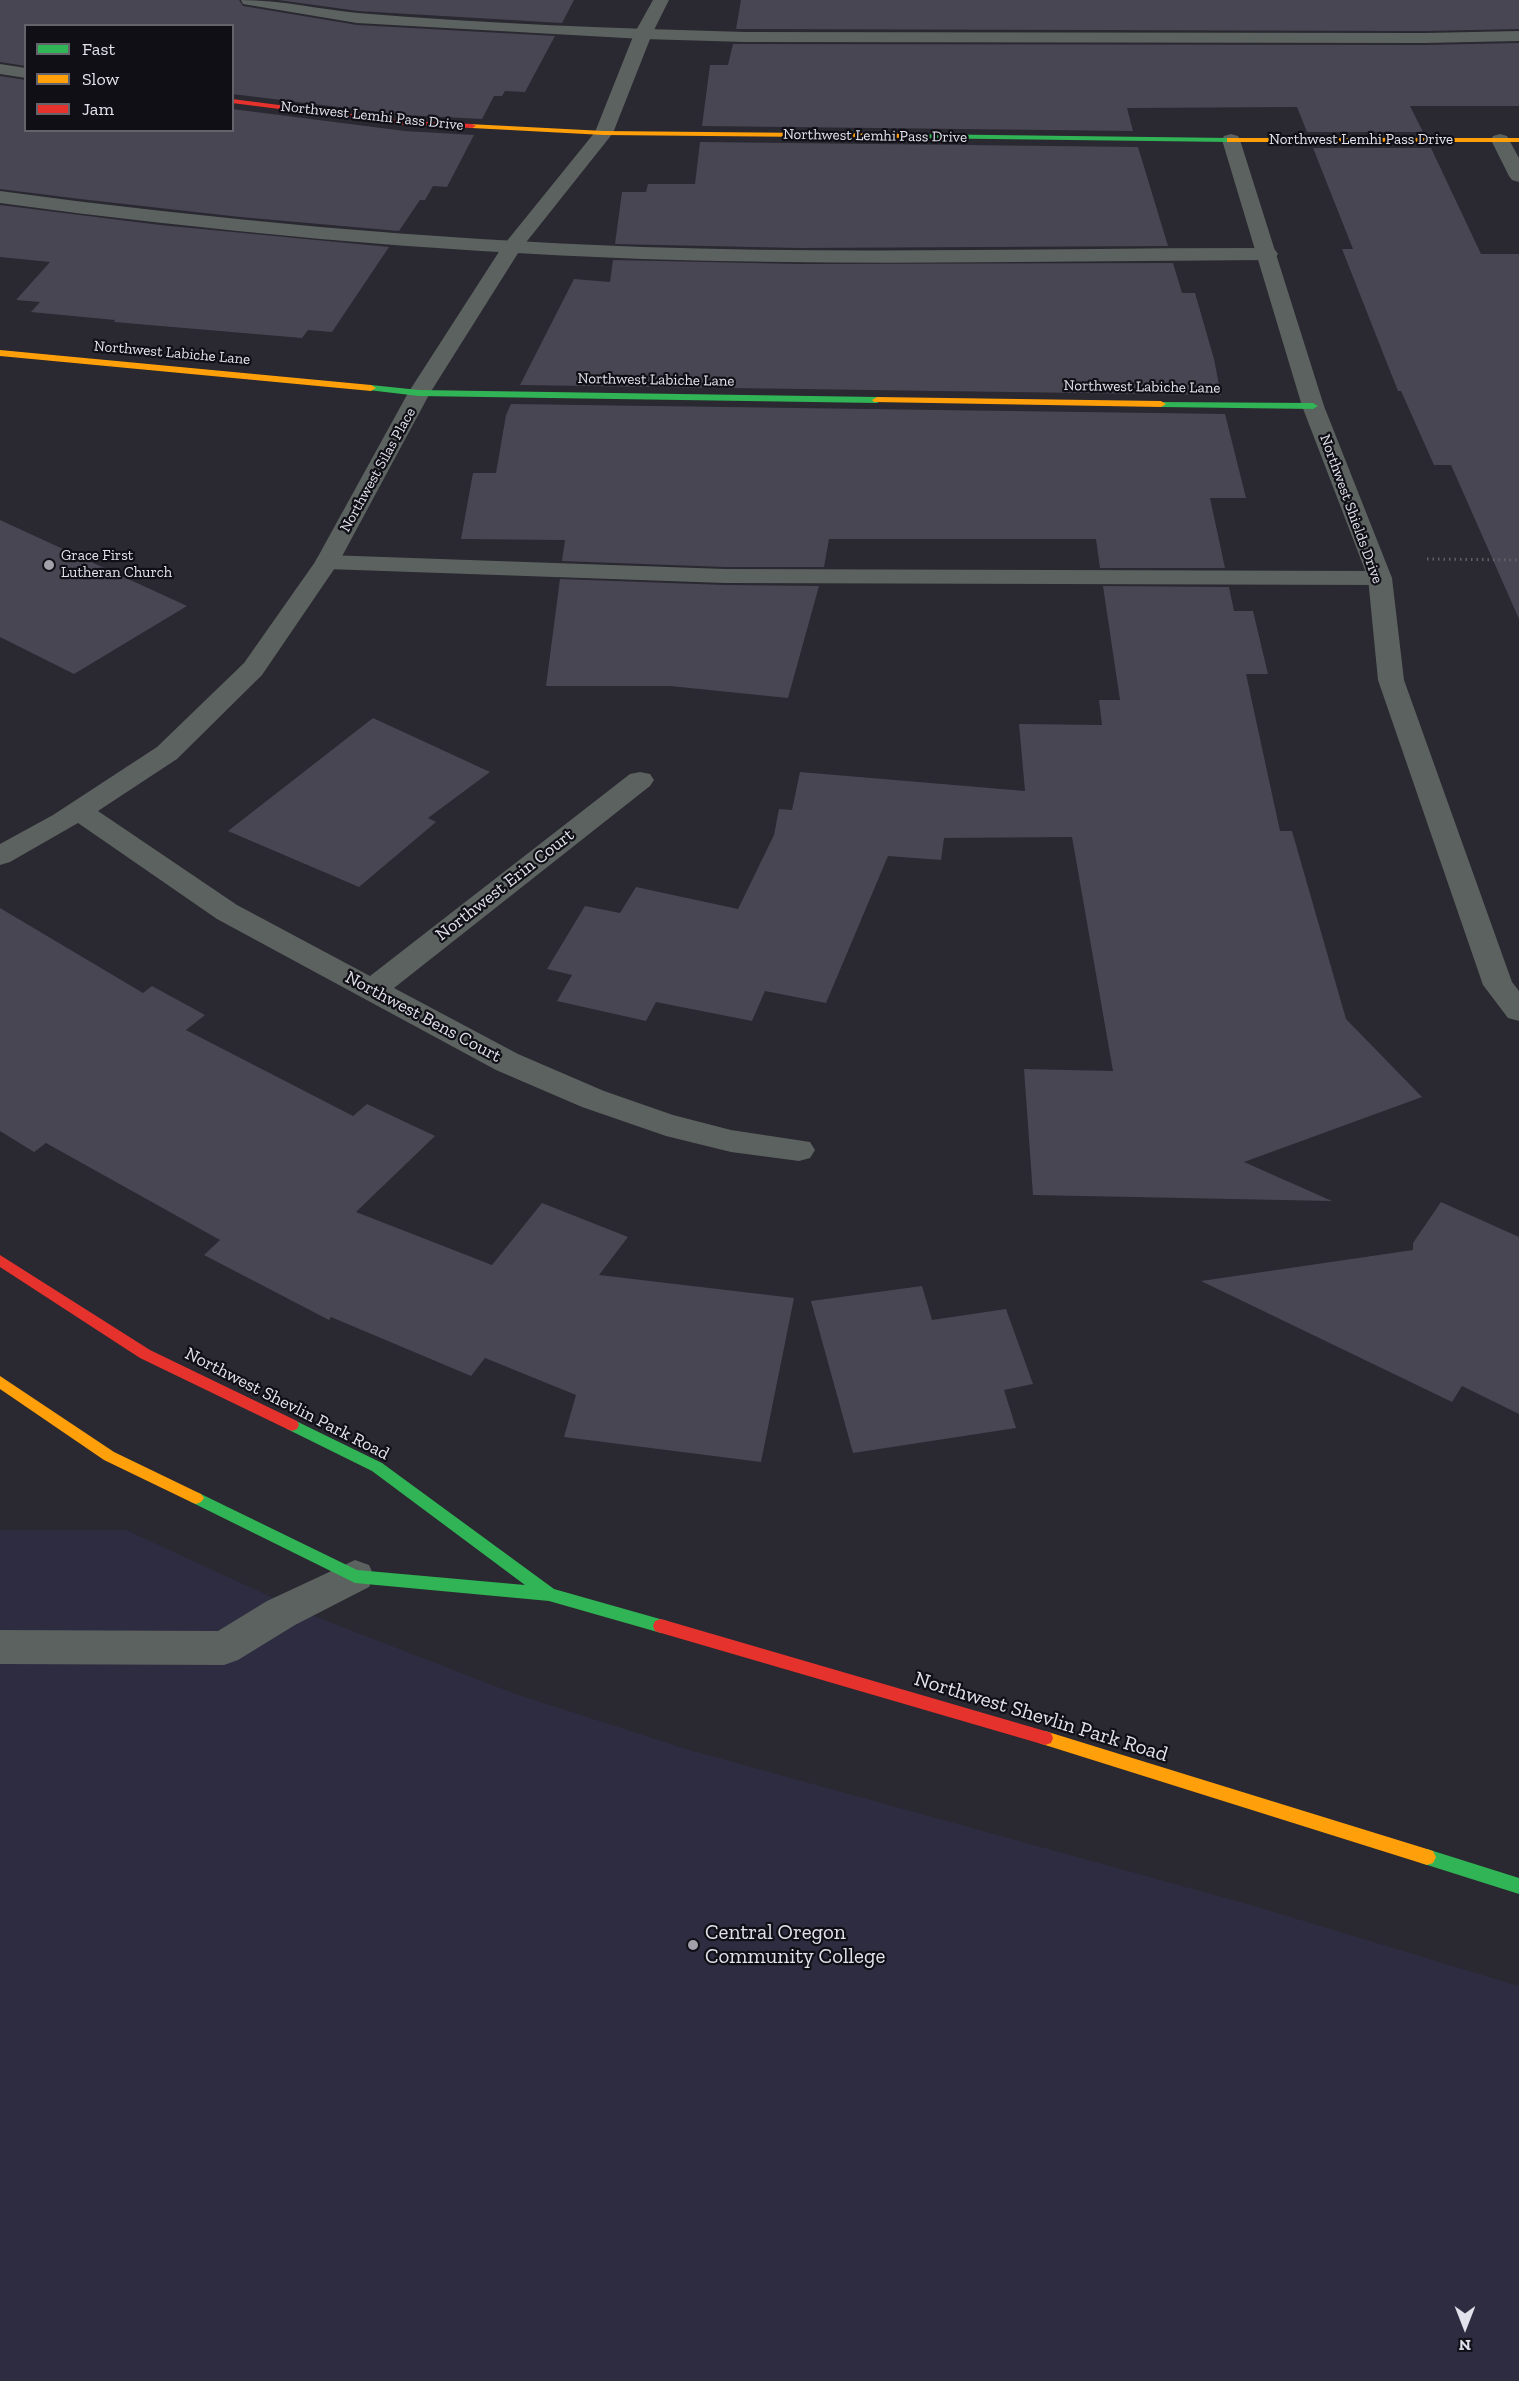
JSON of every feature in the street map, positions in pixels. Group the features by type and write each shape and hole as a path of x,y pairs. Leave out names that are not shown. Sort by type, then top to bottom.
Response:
{"street":[{"path":"249,0 357,18 643,34 769,37 1389,38 1519,36"},
{"name":"Northwest Silas Place","path":"0,856 79,811 166,753 253,669 327,562 419,393 512,247 604,133 643,34 661,0"},
{"path":"0,69 24,73"},
{"name":"Northwest Lemhi Pass Drive","path":"234,102 405,123 604,133 1231,140 1510,140"},
{"name":"Northwest Shields Drive","path":"1231,140 1313,406 1376,568 1392,680 1498,985 1519,1011"},
{"path":"1510,140 1519,176"},
{"path":"0,197 246,228 512,247 737,255 1268,254"},
{"name":"Northwest Labiche Lane","path":"0,353 419,393 1313,406"},
{"path":"327,562 725,576 1376,568"},
{"name":"Northwest Erin Court","path":"371,991 640,780"},
{"name":"Northwest Bens Court","path":"79,811 227,912 507,1062 593,1099 666,1125 730,1141 799,1150"},
{"name":"Northwest Shevlin Park Road","path":"0,1260 146,1354 377,1467 549,1594"},
{"name":"Northwest Shevlin Park Road","path":"0,1382 109,1456 355,1576 549,1594 1035,1736 1519,1886"},
{"path":"0,1647 224,1648 281,1613 355,1576"}],"path":[{"path":"1376,568 1519,560"}],"shaded area":[{"name":"Central Oregon Community College","path":"0,1530 126,1530 304,1612 513,1693 686,1749 1251,1905 1519,1986 1519,2381 0,2381"}],"building":[{"path":"0,0 239,0 243,6 357,25 555,36 525,92 505,91 502,96 494,96 482,119 405,115 234,94 234,24 24,24 24,66 0,62"},
{"path":"278,0 574,0 562,23 358,11"},
{"path":"741,0 1519,0 1519,29 1425,31 736,29"},
{"path":"1519,43 1519,106 1410,106 1423,132 1307,132 1297,107 1127,108 1133,131 702,126 710,65 728,65 733,44 1425,45"},
{"path":"0,76 24,80 24,132 234,132 234,109 405,131 474,135 447,187 433,186 425,200 420,200 399,231 240,217 0,189"},
{"path":"700,142 1138,147 1168,246 799,248 615,244 622,192 646,192 648,184 695,184"},
{"path":"1313,148 1431,148 1481,254 1519,254 1519,619 1451,465 1434,465 1401,391 1398,391 1342,249 1353,249"},
{"path":"0,205 160,225 389,247 332,332 308,330 302,338 114,322 115,320 31,312 40,302 16,300 50,262 0,257"},
{"path":"613,260 799,264 1173,263 1182,293 1195,293 1214,359 1221,395 520,385 574,279 610,282"},
{"path":"511,404 1225,414 1246,498 1210,498 1225,568 1100,568 1096,539 829,539 824,567 725,567 562,561 565,540 461,539 473,473 496,473 506,415"},
{"name":"Grace First Lutheran Church","path":"0,520 187,606 74,674 0,637"},
{"path":"560,579 819,586 788,698 670,686 546,686"},
{"path":"1103,586 1229,587 1234,611 1253,611 1268,674 1246,674 1280,831 1292,831 1346,1019 1422,1097 1244,1162 1332,1201 1033,1195 1024,1069 1113,1071 1072,837 944,838 941,860 888,856 826,1003 765,991 752,1021 656,1002 646,1021 557,1001 572,975 547,969 585,906 620,913 636,887 738,909 774,835 779,809 792,810 800,772 1025,791 1019,724 1102,725 1099,700 1120,700"},
{"path":"373,718 490,772 428,818 436,822 359,887 228,831"},
{"path":"0,908 143,993 152,986 205,1015 186,1030 353,1116 367,1104 435,1136 356,1212 492,1265 542,1203 628,1237 599,1275 794,1298 761,1462 564,1437 576,1395 485,1358 471,1376 331,1317 329,1320 204,1255 220,1240 46,1143 34,1152 0,1131"},
{"path":"1441,1202 1519,1237 1519,1414 1462,1386 1452,1402 1201,1281 1413,1250 1413,1243"},
{"path":"922,1286 932,1320 1006,1309 1033,1384 1004,1390 1016,1428 853,1453 811,1301"}],"traffic: fast":[{"path":"914,136 1230,140"},
{"path":"371,388 419,393 877,400"},
{"path":"1161,404 1313,406"},
{"path":"292,1425 377,1467 549,1594"},
{"path":"196,1498 355,1576 549,1594 661,1626"},
{"path":"1427,1857 1519,1886"}],"traffic: slow":[{"path":"472,126 604,133 914,136"},
{"path":"1230,140 1519,140"},
{"path":"0,353 371,388"},
{"path":"877,400 1161,404"},
{"path":"0,1382 109,1456 196,1498"},
{"path":"1045,1738 1427,1857"}],"traffic: jam":[{"path":"234,101 405,123 472,126"},
{"path":"0,1260 145,1354 292,1425"},
{"path":"661,1626 1045,1738"}],"place":[{"name":"Grace First Lutheran Church","path":"49,565"},
{"name":"Central Oregon Community College","path":"693,1945"}]}
